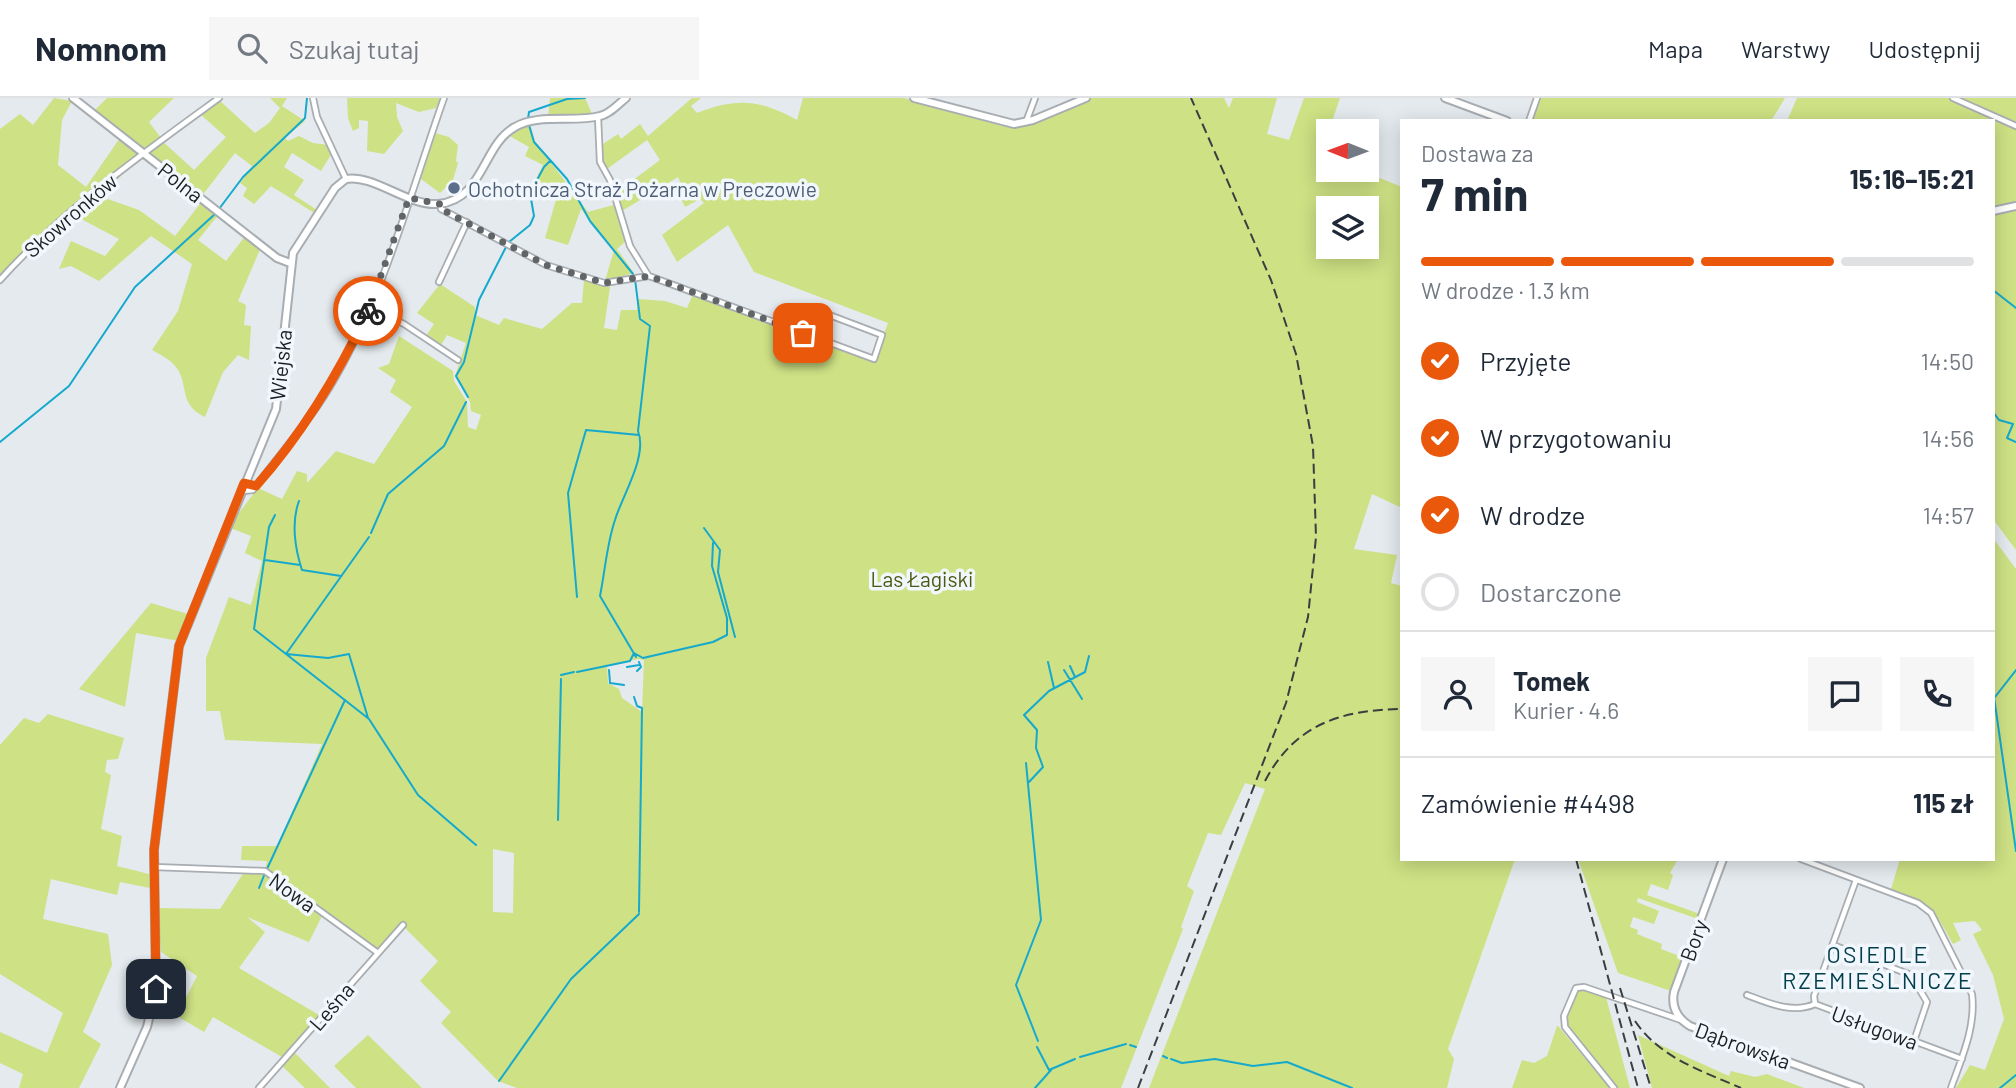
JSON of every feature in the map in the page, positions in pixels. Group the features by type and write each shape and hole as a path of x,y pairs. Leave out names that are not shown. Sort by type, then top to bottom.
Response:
{"street":[{"name":"Polna","path":"73,98 277,258 290,263"},
{"name":"Skowronków","path":"0,280 43,236 142,152 219,98"},
{"path":"313,98 317,117 346,179 358,180 409,198 440,204 457,198 472,187 503,136 515,127 598,117 626,98"},
{"path":"243,487 256,486 323,398 370,307 443,98"},
{"path":"914,98 1000,122 1026,122 1086,98"},
{"path":"1026,122 1035,98"},
{"path":"1445,98 1502,119"},
{"path":"1531,119 1537,98"},
{"path":"1953,98 2016,126"},
{"path":"598,117 600,162 610,180 630,246 649,276"},
{"name":"Wiejska","path":"120,1088 147,1027 156,989 158,944 153,867 179,646 276,409 290,263 294,250 335,188 346,179"},
{"path":"440,204 441,209 546,265 604,283 649,276 874,359 882,335 818,311"},
{"path":"1995,211 2016,206"},
{"path":"439,282 467,222"},
{"path":"370,307 404,324 458,360"},
{"name":"Bory","path":"1674,1007 1674,992 1722,861"},
{"path":"1806,861 1918,903 1931,913 1972,994 1971,1032 1951,1088"},
{"name":"Nowa","path":"153,867 265,871 377,953"},
{"path":"1815,1004 1814,996 1856,880"},
{"name":"Leśna","path":"259,1088 403,925"},
{"path":"1833,946 1911,975 1927,1002 1914,1041"},
{"name":"Dąbrowska","path":"1614,1088 1566,1031 1564,1016 1573,992 1579,986 1681,1020 1690,1026 1860,1088"},
{"name":"Usługowa","path":"1747,995 1777,1007 1806,1007 1815,1004 1962,1059"},
{"path":"1674,1007 1681,1020"},
{"name":"Dąbrowska","path":"1667,1017 1674,1007"}],"green space":[{"path":"54,98 72,101 62,120 58,165 86,187 120,138 142,153 118,179 96,195 139,210 175,236 203,200 219,214 198,240 226,261 246,235 261,247 238,301 246,305 244,325 251,326 249,360 238,355 223,372 205,417 196,412 187,400 182,379 175,366 152,350 178,311 192,264 151,236 99,281 71,266 59,269 71,241 105,256 119,239 68,212 0,276 0,129 20,114 33,125"},
{"path":"107,98 174,98 149,122 161,138 143,149 95,110"},
{"path":"270,98 287,98 282,106 305,121 285,138 288,141 299,136 313,143 329,145 332,153 321,171 292,153 284,167 304,180 294,195 317,210 316,214 271,186 254,204 243,196 247,188 240,183 252,166 235,153 201,197 146,152 161,140 194,170 226,137 200,114 219,100 255,133 269,123 280,108"},
{"path":"347,98 440,98 436,108 419,112 396,103 397,117 403,131 384,154 367,151 368,121 359,120 359,128 353,131 348,118"},
{"path":"550,98 585,98 592,114 548,117"},
{"name":"Las Łagiski","path":"692,98 701,98 691,106 697,113 724,105 747,103 771,108 797,120 803,98 904,98 1002,126 1021,126 1091,98 1224,98 1229,108 1233,98 1277,98 1267,134 1289,140 1304,98 1340,98 1333,119 1316,119 1316,182 1379,182 1379,178 1400,186 1400,507 1372,494 1354,549 1397,555 1391,583 1400,585 1400,861 1514,861 1448,1049 1454,1059 1447,1088 1149,1088 1265,789 1245,783 1221,835 1208,833 1187,886 1194,891 1181,927 1183,929 1121,1088 517,1088 498,1081 441,1023 451,1012 420,981 438,961 401,924 375,952 322,916 309,942 247,917 265,932 239,968 319,1015 282,1057 213,1017 204,1032 177,1016 197,976 161,952 157,908 220,909 246,869 265,869 267,861 241,860 242,846 277,846 322,744 225,740 220,711 206,711 206,658 229,597 251,605 262,561 245,553 251,536 228,527 258,488 282,499 297,471 307,474 307,483 336,451 374,464 412,407 390,392 396,380 378,368 389,364 399,336 453,371 454,381 467,402 468,427 476,430 481,415 471,411 470,402 455,376 466,343 447,335 441,345 426,336 434,324 417,313 440,284 475,307 475,315 499,325 504,318 542,329 572,303 582,303 584,280 610,287 604,328 617,330 621,310 637,310 638,299 665,301 687,308 693,294 874,360 888,323 754,272 728,225 677,262 662,235 704,203 700,199 685,207 679,194 684,191 678,177 622,211 617,192 660,160 647,140 607,169 601,159 600,146 618,134 621,139 640,124 648,136","holes":["644,660 642,712 622,698 619,689 608,683 607,666","493,849 514,853 513,913 493,912"]},
{"path":"1538,98 1785,98 1772,119 1533,119"},
{"path":"1797,98 2016,98 2016,204 1995,209 1995,119 1788,119"},
{"path":"530,124 535,141 588,212 617,204 626,241 617,249 634,273 605,281 614,250 581,209 568,245 545,238 556,200 532,187 543,165 525,156 529,147 508,135"},
{"path":"435,133 449,137 458,145 458,163 453,180 440,193 421,179"},
{"path":"2016,208 2016,550 1995,522 1995,213"},
{"path":"1995,541 2016,569 2016,1088 1956,1088 1970,1065 1985,1070 2004,1019 1993,975 1973,934 1982,930 1975,921 1953,923 1961,940 1953,944 1929,909 1914,898 1891,889 1899,861 1995,861"},
{"path":"151,603 188,614 179,641 136,633 125,707 79,689"},
{"path":"48,714 124,738 118,759 107,760 105,772 111,775 101,829 122,836 117,866 149,874 150,888 120,882 117,895 51,879 43,919 108,934 112,965 83,1032 101,1044 79,1088 19,1088 23,1074 0,1063 0,1032 47,1053 63,1013 0,974 0,745 24,718 39,723"},
{"path":"1579,861 1677,861 1670,873 1673,875 1668,890 1651,884 1647,895 1700,914 1698,919 1638,898 1637,902 1659,911 1654,924 1633,917 1630,927 1638,930 1637,934 1662,944 1661,949 1682,957 1671,991 1618,973"},
{"path":"1583,989 1606,997 1630,1088 1617,1088 1568,1027 1567,1017 1575,993"},
{"path":"1557,1026 1610,1088 1512,1088 1522,1060 1534,1063 1547,1056"},
{"path":"368,1035 422,1088 356,1088 334,1066"},
{"path":"1638,1035 1729,1076 1731,1071 1755,1077 1767,1074 1804,1088 1652,1088"},
{"path":"294,1052 330,1088 305,1088 282,1066"}],"waterway":[{"path":"219,209 243,177 305,118 307,98"},
{"path":"528,119 529,112 567,99 585,98"},
{"path":"529,125 534,142 567,179 590,221 633,274"},
{"path":"509,242 530,225 534,216 530,193 550,161"},
{"path":"0,442 69,386 135,287 215,214"},
{"path":"468,397 456,376 464,362 479,300 506,247"},
{"path":"635,279 640,319 650,326 638,431 640,452 612,529 600,596 636,657"},
{"path":"1995,292 2016,308"},
{"path":"371,533 388,494 444,446 466,402"},
{"path":"1995,415 1999,420 2013,424 2007,438 2016,442"},
{"path":"577,597 568,493 586,430 639,435"},
{"path":"299,501 295,536 302,570 341,576"},
{"path":"275,515 269,527 254,629 286,654 328,658 349,654 368,718"},
{"path":"704,528 720,550 718,572 735,637"},
{"path":"369,537 286,654 369,719 418,795 476,845"},
{"path":"577,672 630,661 634,653 643,658 713,642 727,635 727,618 712,566 713,543"},
{"path":"265,560 300,565"},
{"path":"1029,782 1043,767 1036,748 1037,730 1024,715 1049,691 1085,672 1089,656"},
{"path":"637,671 641,667 639,662"},
{"path":"1048,662 1054,688"},
{"path":"627,667 639,665"},
{"path":"1070,666 1075,677"},
{"path":"609,670 610,683 624,685"},
{"path":"1064,670 1082,699"},
{"path":"1995,697 2016,670"},
{"path":"561,675 574,672"},
{"path":"558,820 561,679"},
{"path":"634,697 637,706 642,708 639,912"},
{"path":"267,869 345,700"},
{"path":"1995,704 2016,851"},
{"path":"1026,763 1041,920 1016,985 1038,1041"},
{"path":"259,888 265,873"},
{"path":"499,1081 571,979 639,914"},
{"path":"1080,1057 1126,1044"},
{"path":"1130,1045 1136,1047"},
{"path":"1037,1047 1049,1070 1075,1059"},
{"path":"1163,1056 1167,1058"},
{"path":"1171,1059 1182,1063 1215,1059 1253,1066 1287,1062 1352,1088"},
{"path":"1035,1088 1051,1070"},
{"path":"2000,1088 2016,1075"}],"railway":[{"path":"1138,1088 1286,703 1308,617 1316,537 1313,446 1296,354 1271,280 1191,98"},
{"path":"1265,781 1290,746 1305,733 1340,717 1400,709"},
{"path":"1577,861 1638,1088"},
{"path":"1620,988 1651,1088"},
{"path":"1635,1021 1645,1034 1669,1054 1741,1088"}],"way so far":[{"path":"368,311 409,198 440,204 441,209 546,265 604,283 619,282 641,275 649,276 803,333"}],"place":[{"name":"Ochotnicza Straż Pożarna w Preczowie","path":"454,188"}],"district":[{"name":"OSIEDLE RZEMIEŚLNICZE","path":"1878,967"}],"route":[{"path":"156,989 158,944 153,867 181,639 244,483 256,486 307,422 347,356 368,311"}]}
